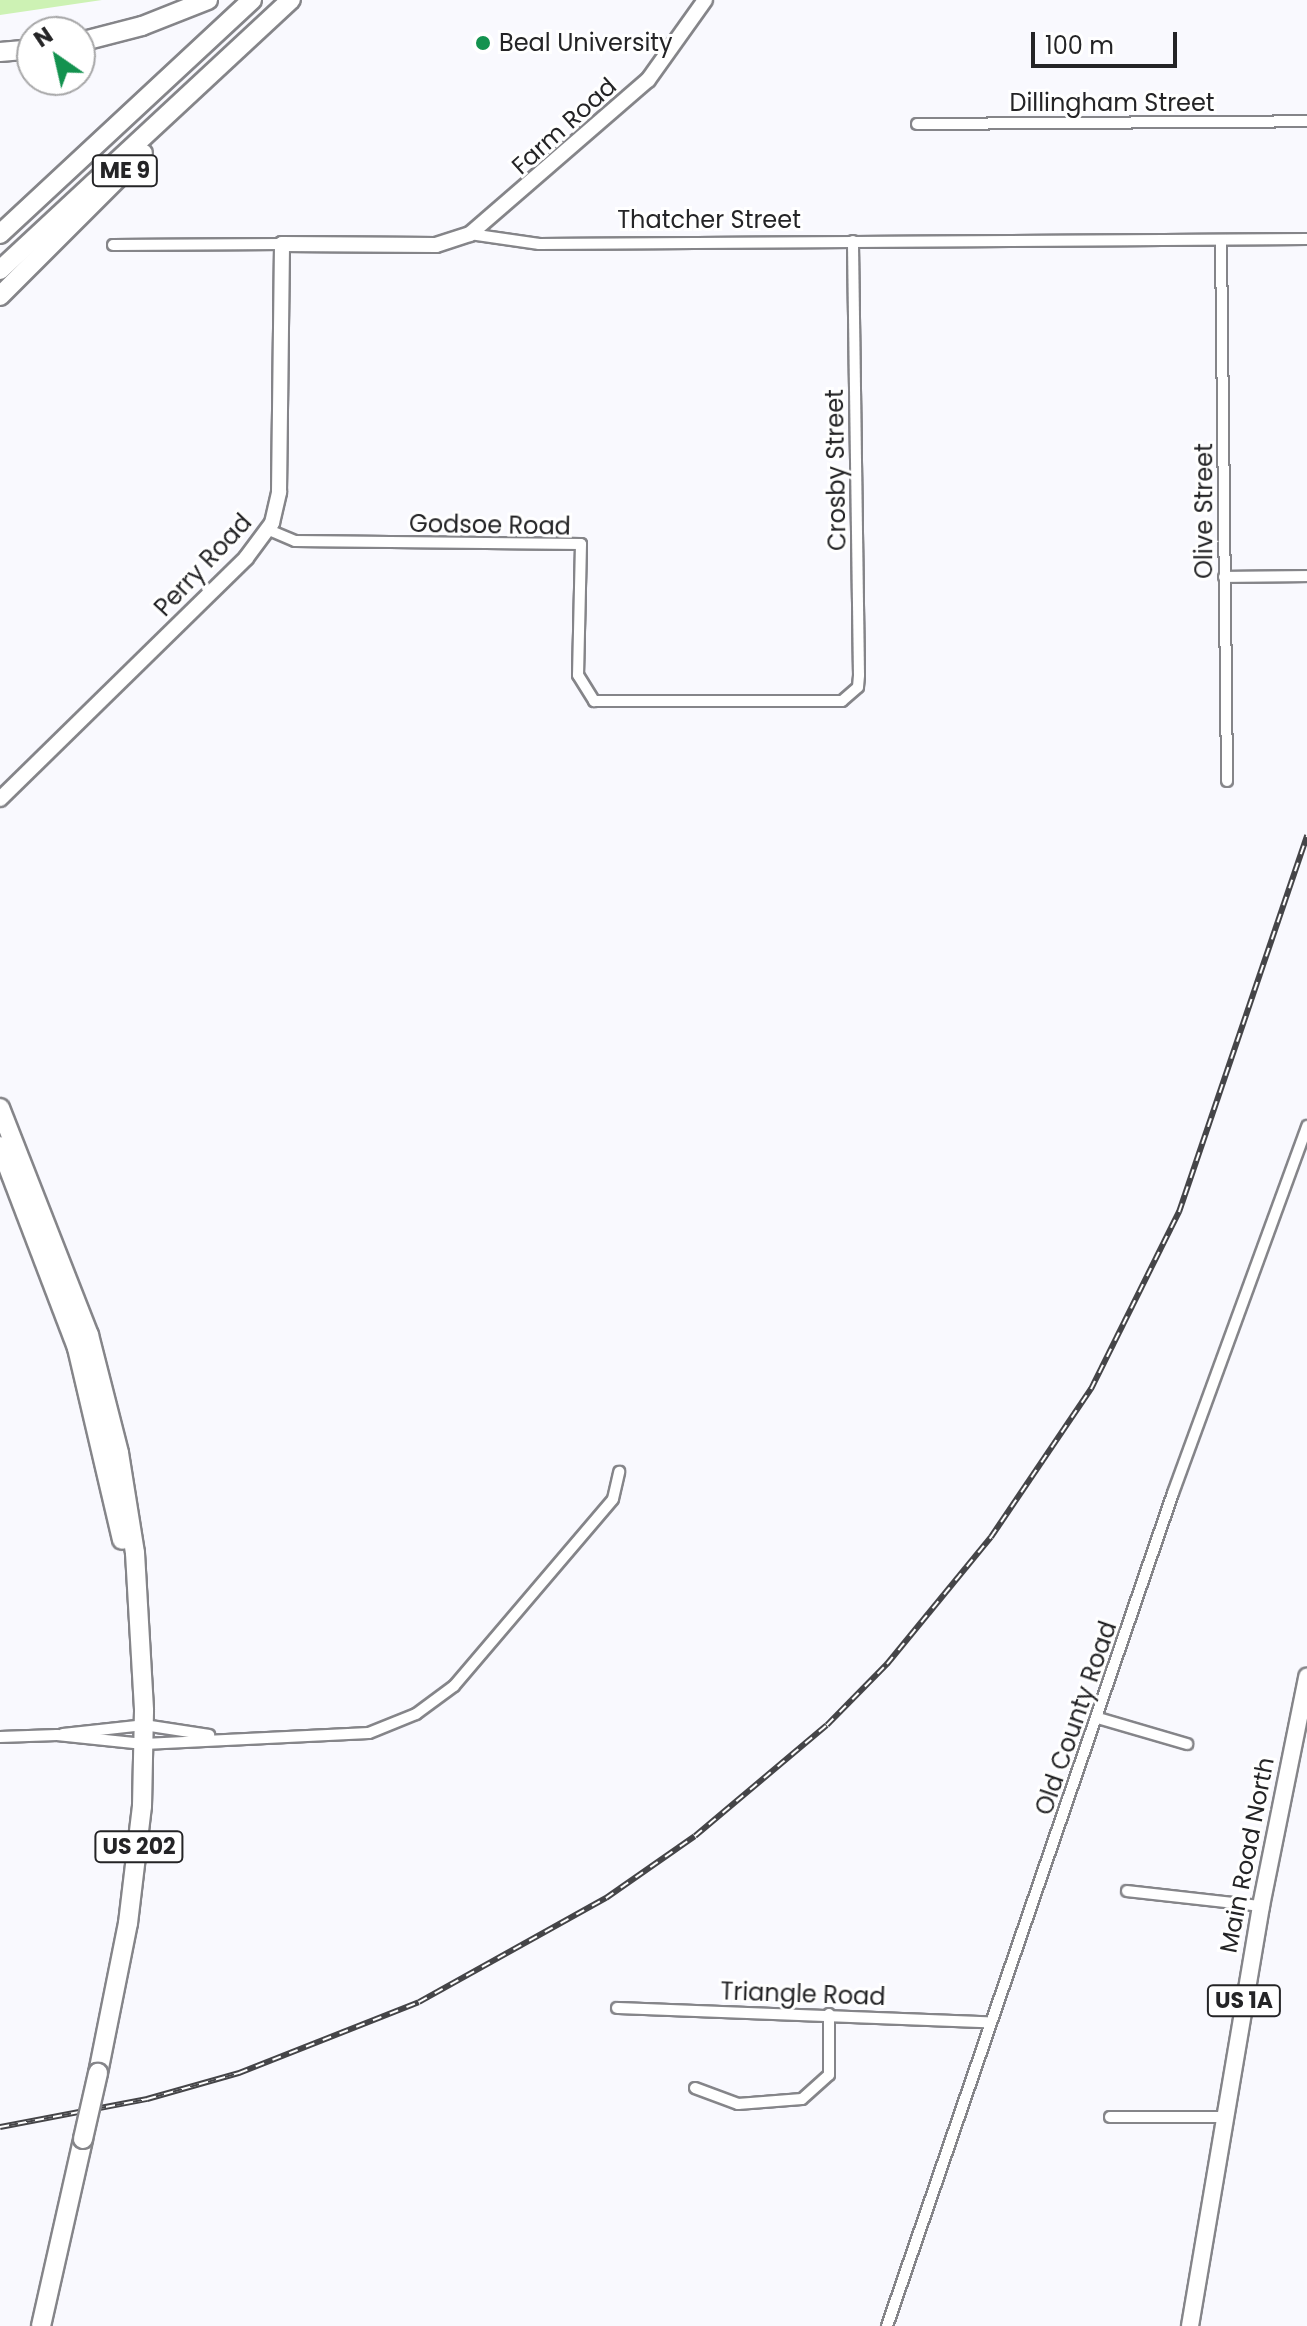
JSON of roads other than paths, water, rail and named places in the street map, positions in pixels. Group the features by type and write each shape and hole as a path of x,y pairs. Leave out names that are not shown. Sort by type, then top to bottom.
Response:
{"highway":[{"path":"96,38 142,26 208,0"},
{"path":"0,234 252,0"},
{"path":"0,270 291,0"},
{"name":"ME 9","path":"0,296 166,130 245,42"},
{"name":"US 202","path":"0,1108 67,1270 106,1396 131,1519 144,1725 135,1878 98,2073 41,2326"},
{"name":"US 202","path":"0,1146 83,1366 138,1617"}],"main road":[{"name":"Main Road North","path":"1190,2326 1261,1906 1307,1677"}],"street":[{"name":"Farm Road","path":"470,234 648,80 705,0"},
{"name":"Dillingham Street","path":"917,124 1307,121"},
{"name":"Thatcher Street","path":"113,245 436,245 470,234 513,243 1307,239"},
{"name":"Crosby Street","path":"851,695 859,675 853,241"},
{"name":"Olive Street","path":"1221,241 1227,781"},
{"name":"Perry Road","path":"0,799 269,530 279,492 282,244"},
{"name":"Godsoe Road","path":"269,530 295,541 581,544 578,675 586,694 604,704 832,704 851,695"},
{"path":"1224,577 1307,576"},
{"name":"Old County Road","path":"887,2326 988,2022 1098,1718 1173,1493 1307,1126"},
{"path":"0,1737 57,1735 144,1744 369,1733 416,1714 454,1686 613,1499 619,1472"},
{"path":"1098,1718 1187,1744"},
{"path":"57,1735 92,1727 144,1725 219,1738"},
{"path":"1127,1891 1261,1906"},
{"name":"Triangle Road","path":"617,2008 988,2022"},
{"path":"695,2088 738,2104 802,2099 829,2075 829,2014"},
{"path":"1110,2117 1224,2117"}],"railway":[{"path":"0,2127 147,2099 239,2073 419,2002 606,1898 695,1836 827,1725 887,1664 991,1537 1091,1389 1179,1212 1307,835"}],"place":[{"name":"Beal University","path":"483,43"}]}
